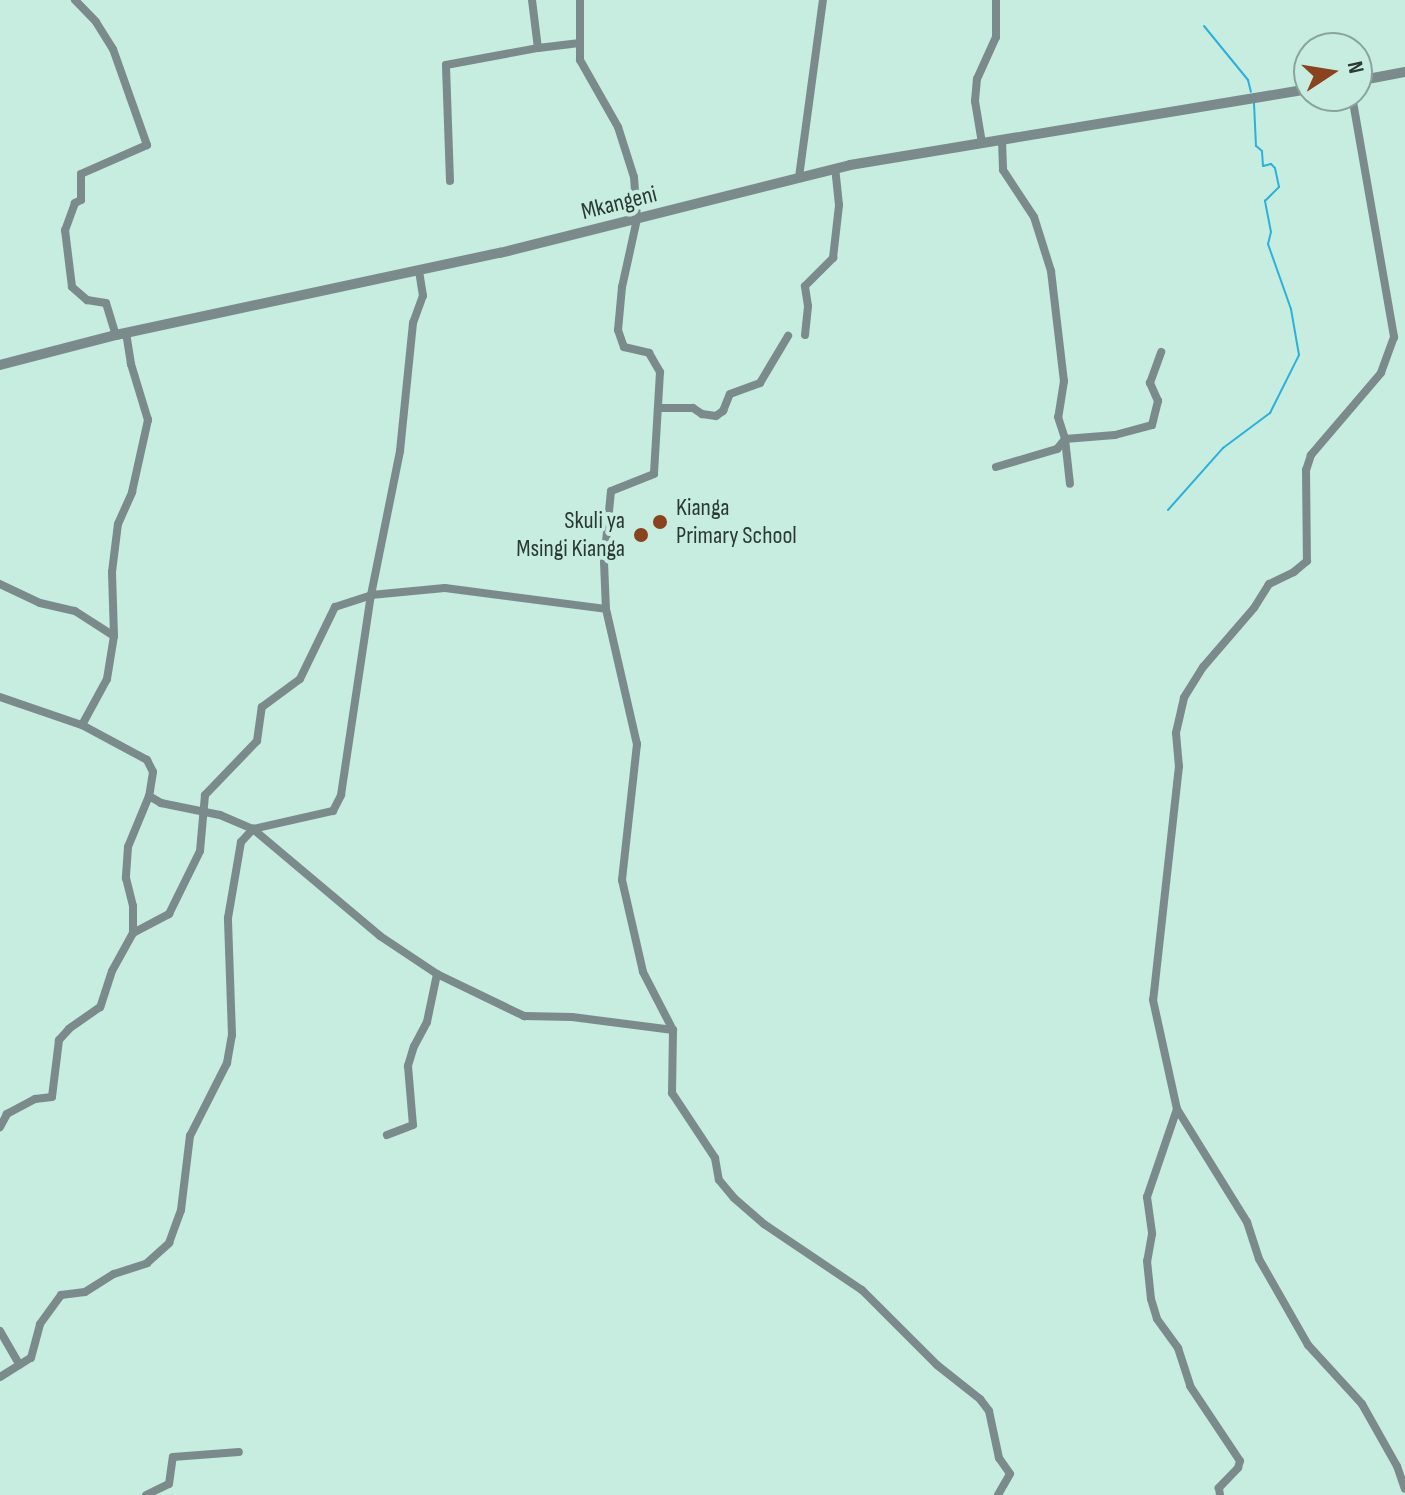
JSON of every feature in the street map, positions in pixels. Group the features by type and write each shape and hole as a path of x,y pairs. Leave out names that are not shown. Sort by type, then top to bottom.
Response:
{"street":[{"path":"75,0 96,22 113,49 147,145 81,174 81,200 75,203 65,230 72,287 87,300 106,303 121,334 148,420 132,492 118,524 112,572 114,636 107,679 82,725"},
{"path":"532,0 538,48"},
{"path":"580,0 584,72 618,127 634,177 637,219 622,287 618,330 624,347 649,353 660,372 654,474 611,491 604,562 606,609 637,744 622,880 643,972 673,1030 672,1093 715,1158 719,1180 764,1224 862,1290 937,1365 980,1399 989,1411 999,1458 1010,1474 998,1495"},
{"path":"799,177 823,0"},
{"path":"982,143 977,122 976,90 996,37 996,0"},
{"path":"450,181 446,65 580,43"},
{"path":"1373,78 1405,72"},
{"name":"Mkangeni","path":"0,365 121,334 637,219 835,169 1293,92"},
{"path":"1355,112 1389,289 1394,337 1381,373 1311,455 1306,470 1307,561 1294,572 1269,584 1254,608 1203,667 1184,698 1176,733 1179,766 1153,1000 1177,1109 1247,1222 1259,1259 1308,1345 1362,1404 1397,1466 1405,1489"},
{"path":"1002,140 1003,170 1034,217 1051,271 1064,381 1058,417 1065,439 1070,484"},
{"path":"805,335 808,306 805,286 833,258 839,205 835,169"},
{"path":"0,1377 31,1358 40,1324 61,1295 85,1292 114,1274 147,1263 169,1243 181,1210 190,1136 227,1063 232,1035 228,918 241,842 253,829 333,811 341,795 371,595 400,451 413,323 423,296 419,270"},
{"path":"660,408 693,408 702,414 716,416 723,411 730,394 760,383 788,336"},
{"path":"996,467 1057,449 1065,439 1115,435 1152,425 1158,401 1150,383 1161,352"},
{"path":"0,584 40,603 71,610 114,636"},
{"path":"0,1127 7,1114 35,1099 52,1097 59,1040 100,1007 112,971 133,933 169,914 174,898 187,883 200,851 205,795 257,741 262,707 300,679 335,607 371,595 445,588 606,609"},
{"path":"0,697 82,725 147,760 153,772 149,796 128,847 126,861 133,933"},
{"path":"149,796 161,803 203,811 253,829 380,936 437,974 524,1016 572,1017 673,1030"},
{"path":"387,1135 413,1125 408,1066 427,1022 437,974"},
{"path":"1177,1109 1147,1197 1152,1234 1147,1261 1151,1299 1157,1319 1178,1348 1190,1386 1240,1461 1238,1468 1219,1488 1220,1495"},
{"path":"0,1331 20,1365"},
{"path":"146,1495 169,1484 173,1457 239,1452"}],"waterway":[{"path":"1204,26 1248,80 1251,92"},
{"path":"1168,510 1223,448 1270,413 1299,355 1291,309 1268,244 1271,232 1265,201 1279,187 1275,168 1271,164 1263,166 1262,151 1256,146 1254,103"}],"place":[{"name":"Kianga Primary School","path":"660,522"},
{"name":"Skuli ya Msingi Kianga","path":"641,535"}]}
